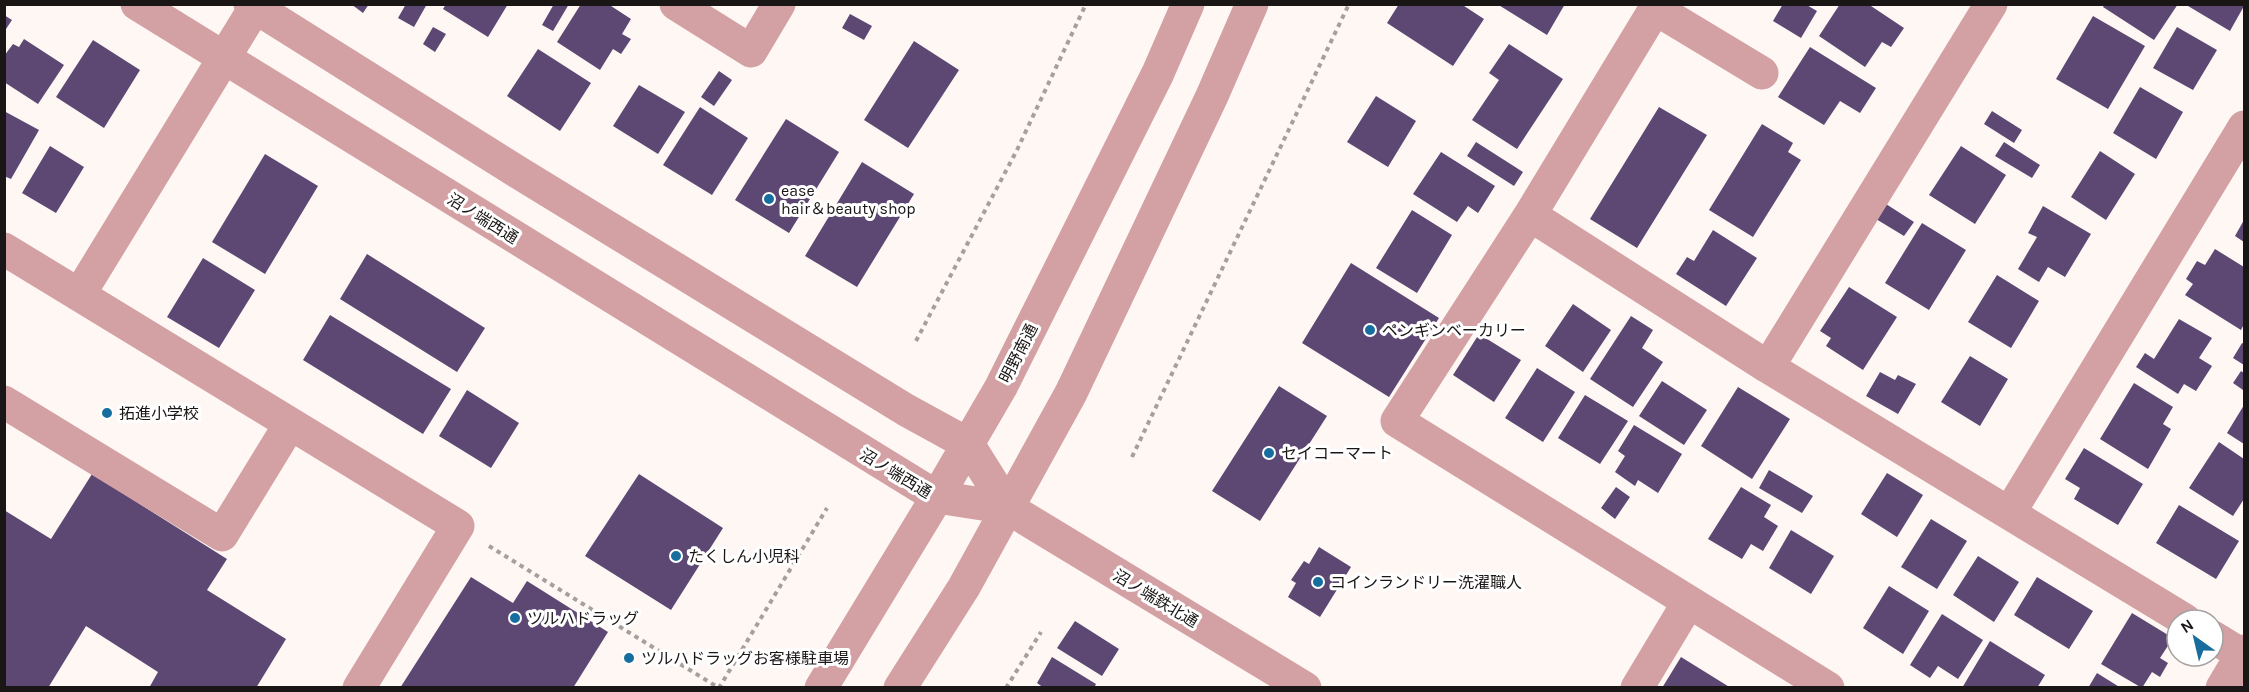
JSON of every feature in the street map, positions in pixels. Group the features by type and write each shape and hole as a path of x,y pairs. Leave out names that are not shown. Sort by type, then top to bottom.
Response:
{"street":[{"name":"沼ノ端西通","path":"137,4 937,497 1008,508"},
{"path":"676,4 752,51 779,4"},
{"name":"明野南通","path":"821,687 1001,387 1158,73 1188,4"},
{"path":"900,687 964,587 1071,393 1212,96 1252,4"},
{"path":"1768,367 1991,4"},
{"path":"79,295 254,5 536,183 906,410 968,444 1008,508"},
{"path":"1762,73 1657,7 1530,215 1397,421 1688,603 1828,687"},
{"path":"2010,512 2244,127"},
{"path":"1530,215 1768,367 2166,608"},
{"path":"4,249 458,526 359,687"},
{"path":"4,402 222,535 290,424"},
{"name":"沼ノ端鉄北通","path":"1008,508 1305,687"},
{"path":"1637,687 1688,603"},
{"path":"2222,687 2244,654 2225,644"}],"path":[{"path":"916,342 1017,150 1086,4"},
{"path":"1132,457 1349,4"},
{"path":"458,526 718,687 827,508"},
{"path":"1006,687 1041,632"}],"building":[{"path":"351,4 369,4 363,13"},
{"path":"406,4 427,4 414,27 398,18"},
{"path":"446,4 508,4 488,37 443,9"},
{"path":"554,4 569,4 553,31 542,25"},
{"path":"581,4 608,4 631,19 622,34 631,39 621,54 613,49 600,70 557,42"},
{"path":"1399,4 1461,4 1484,19 1453,66 1387,23"},
{"path":"1497,4 1565,4 1547,35"},
{"path":"1783,4 1805,4 1817,11 1801,38 1773,21"},
{"path":"1840,4 1868,4 1904,28 1891,47 1882,42 1865,67 1819,36"},
{"path":"2105,4 2178,4 2154,40 2103,7"},
{"path":"2189,4 2244,4 2244,6 2230,31 2188,6"},
{"path":"850,14 872,26 864,40 842,28"},
{"path":"4,15 12,20 4,32"},
{"path":"2093,16 2145,46 2108,109 2056,79"},
{"path":"433,27 446,34 435,52 423,44"},
{"path":"2177,27 2217,50 2193,90 2153,68"},
{"path":"24,39 64,65 38,104 4,82 4,56 13,44 19,47"},
{"path":"93,40 140,70 104,128 56,97"},
{"path":"914,41 959,70 908,148 864,120"},
{"path":"1509,44 1563,79 1517,149 1472,120 1499,80 1489,73"},
{"path":"1810,47 1876,88 1860,113 1840,101 1824,125 1778,97"},
{"path":"538,49 591,83 560,131 507,96"},
{"path":"719,71 732,80 714,106 701,97"},
{"path":"639,85 685,112 658,154 613,126"},
{"path":"2140,87 2183,112 2156,159 2113,133"},
{"path":"1376,96 1416,121 1388,167 1347,142"},
{"path":"700,107 748,138 712,195 663,165"},
{"path":"1659,107 1707,135 1637,248 1590,219"},
{"path":"4,111 39,130 11,179 4,176"},
{"path":"1992,111 2022,130 2014,143 1984,124"},
{"path":"786,119 839,152 789,233 735,200"},
{"path":"1762,124 1793,143 1788,152 1801,160 1753,237 1709,210"},
{"path":"1476,142 1523,172 1514,186 1467,156"},
{"path":"2004,142 2040,165 2032,178 1995,156"},
{"path":"50,146 84,167 56,213 22,193"},
{"path":"1961,146 2006,175 1975,224 1929,195"},
{"path":"2100,151 2135,174 2106,220 2071,197"},
{"path":"1441,152 1495,186 1478,213 1468,206 1457,222 1413,194"},
{"path":"265,154 318,186 265,274 212,242"},
{"path":"862,162 914,194 857,287 805,256"},
{"path":"1886,204 1914,222 1904,236 1876,219"},
{"path":"2043,206 2091,234 2065,277 2048,267 2039,282 2018,269 2037,237 2028,233"},
{"path":"1412,210 1452,235 1417,293 1376,268"},
{"path":"2244,220 2244,242 2235,236"},
{"path":"1922,223 1966,250 1929,310 1885,283"},
{"path":"1713,230 1757,258 1726,306 1676,274 1687,257 1694,261"},
{"path":"2215,249 2244,267 2244,324 2241,330 2185,295 2193,284 2186,279 2197,261 2205,265"},
{"path":"367,254 485,328 457,372 340,299"},
{"path":"203,258 255,290 219,348 167,317"},
{"name":"ペンギンベーカリー","path":"1351,263 1439,318 1389,397 1302,343"},
{"path":"1997,275 2039,301 2011,348 1968,322"},
{"path":"1849,287 1897,317 1863,370 1826,346 1831,338 1820,331"},
{"path":"1573,304 1611,330 1583,372 1545,346"},
{"path":"330,315 451,389 423,434 303,360"},
{"path":"1631,316 1653,330 1642,348 1663,362 1633,407 1590,379"},
{"path":"2179,319 2212,338 2199,358 2212,366 2196,391 2184,384 2178,394 2136,367 2145,353 2154,359"},
{"path":"1479,334 1521,360 1494,402 1453,375"},
{"path":"2242,343 2244,344 2244,365 2233,358"},
{"path":"1970,356 2008,379 1980,426 1941,402"},
{"path":"1537,368 1575,392 1543,442 1505,418"},
{"path":"2241,371 2244,373 2243,390 2233,383"},
{"path":"1880,372 1895,380 1898,375 1916,384 1898,414 1866,396"},
{"path":"1662,381 1707,410 1684,445 1639,416"},
{"path":"2134,383 2173,407 2163,424 2171,429 2148,469 2100,439"},
{"name":"セイコーマート","path":"1279,386 1327,416 1260,521 1212,491"},
{"path":"1738,387 1790,419 1752,479 1701,446"},
{"path":"467,390 519,423 491,468 439,436"},
{"path":"1585,395 1628,421 1600,464 1558,438"},
{"path":"2244,405 2244,444 2227,433"},
{"path":"1634,425 1682,454 1658,493 1638,480 1635,486 1615,472 1625,456 1618,451"},
{"path":"2219,442 2244,459 2244,499 2233,516 2189,488"},
{"path":"2084,448 2143,484 2118,525 2074,499 2080,488 2065,479"},
{"path":"1769,470 1813,496 1802,513 1759,488"},
{"path":"1887,473 1923,495 1897,537 1861,514"},
{"path":"92,474 227,559 207,590 286,639 256,688 149,688 158,672 86,626 48,688 4,688 4,510 51,539"},
{"path":"639,474 723,528 671,610 585,556"},
{"path":"1616,487 1630,497 1615,519 1601,508"},
{"path":"1741,487 1771,505 1764,517 1778,526 1763,551 1751,544 1742,559 1708,539"},
{"path":"2179,505 2239,541 2216,579 2156,543"},
{"path":"1931,519 1967,541 1937,589 1901,567"},
{"path":"1791,530 1834,556 1811,594 1769,568"},
{"name":"コインランドリー洗濯職人","path":"1319,547 1351,567 1320,617 1288,597 1296,583 1291,580 1304,561 1309,564"},
{"path":"1978,556 2019,582 1994,622 1953,595"},
{"name":"ツルハドラッグ","path":"471,577 513,603 527,581 608,632 573,688 400,688"},
{"path":"2037,577 2093,611 2069,649 2014,615"},
{"path":"1889,586 1929,611 1903,654 1863,628"},
{"path":"2132,613 2165,633 2165,650 2160,658 2165,661 2165,668 2160,677 2152,672 2142,688 2101,664"},
{"path":"1942,614 1983,640 1958,679 1938,666 1930,678 1910,665"},
{"path":"1075,621 1119,649 1102,676 1057,648"},
{"path":"1990,641 2045,675 2037,688 1962,688"},
{"path":"1052,657 1096,684 1094,688 1044,688 1037,683"},
{"path":"1681,657 1731,688 1662,688"},
{"path":"2097,673 2121,688 2088,688"}],"place":[{"name":"ease hair＆beauty shop","path":"769,199"},
{"name":"ペンギンベーカリー","path":"1370,330"},
{"name":"拓進小学校","path":"107,413"},
{"name":"セイコーマート","path":"1269,453"},
{"name":"たくしん小児科","path":"676,556"},
{"name":"コインランドリー洗濯職人","path":"1318,582"},
{"name":"ツルハドラッグ","path":"515,618"},
{"name":"ツルハドラッグお客様駐車場","path":"629,658"}]}
